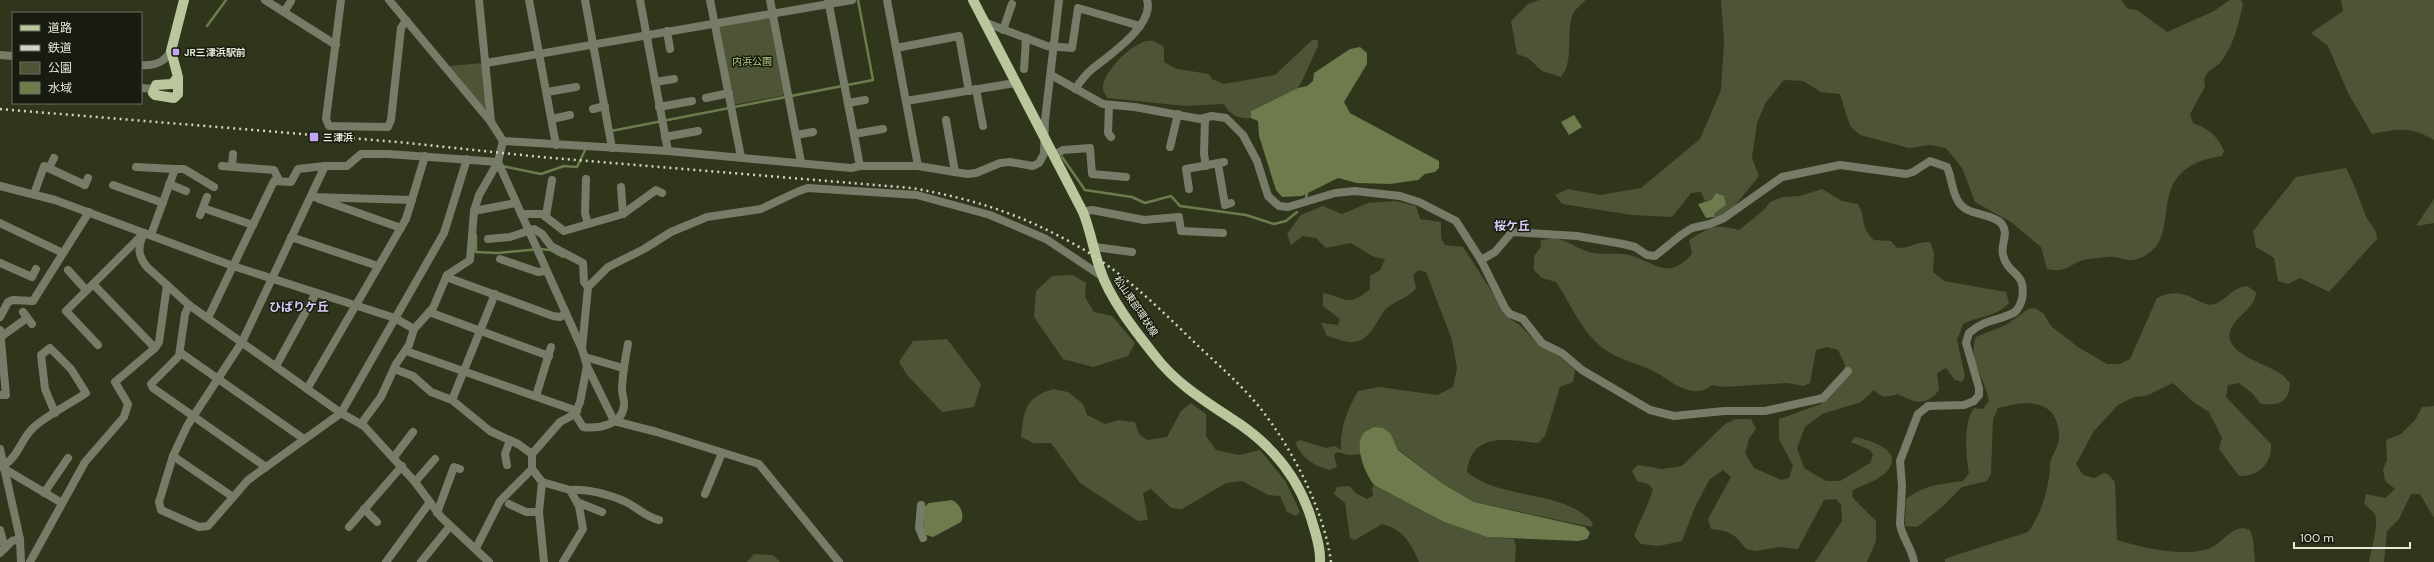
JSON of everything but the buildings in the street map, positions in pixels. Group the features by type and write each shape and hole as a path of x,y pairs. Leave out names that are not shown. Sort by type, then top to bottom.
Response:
{"main road":[{"path":"178,77 174,83 159,84 153,89 155,95 174,98 178,94 178,77 171,51 184,0"},
{"name":"松山東部環状線","path":"973,0 1082,212 1095,247 1103,277 1116,300 1155,356 1171,373 1206,403 1247,430 1282,463 1304,498 1316,535 1320,562"}],"street":[{"path":"265,0 336,45"},
{"path":"341,0 326,119 329,126 388,127 391,120 401,28 406,20"},
{"path":"361,424 381,397 394,369 406,351 414,329 429,312 446,277 470,260 474,211 479,195 498,162 503,141 490,122 389,0"},
{"path":"479,0 486,63 490,122"},
{"path":"529,0 556,145"},
{"path":"584,0 612,148"},
{"path":"640,0 668,151"},
{"path":"710,0 741,157"},
{"path":"770,0 801,162"},
{"path":"486,63 646,34 772,15 828,2 852,0"},
{"path":"887,0 918,166"},
{"path":"503,141 668,151 801,162 851,168 860,166 918,166 955,172 976,173 990,166 1010,162 1033,166 1042,159 1059,0"},
{"path":"1075,89 1090,70 1118,48 1140,26 1149,10 1147,0"},
{"path":"284,12 291,1"},
{"path":"828,2 860,166"},
{"path":"1004,30 1012,4"},
{"path":"984,22 1054,47 1072,48 1078,8 1140,26"},
{"path":"667,32 670,49"},
{"path":"896,48 959,36 972,90 983,126"},
{"path":"1024,69 1026,38"},
{"path":"142,65 157,64 167,58 171,51"},
{"path":"0,55 12,56"},
{"path":"1051,75 1075,89 1109,105 1134,107 1205,119 1212,116 1226,118 1244,135 1257,161 1268,196 1279,206 1310,202 1344,191 1409,198 1456,221 1481,260 1505,308 1510,314 1523,319 1542,343 1562,353 1582,370 1650,410 1674,416 1724,411 1765,411 1823,398 1848,371"},
{"path":"655,82 674,79"},
{"path":"906,101 1015,83"},
{"path":"547,92 576,87"},
{"path":"142,88 153,89"},
{"path":"706,98 728,93"},
{"path":"848,103 864,100"},
{"path":"659,107 692,101"},
{"path":"1109,105 1108,133 1111,137"},
{"path":"593,109 605,106"},
{"path":"1170,147 1178,114"},
{"path":"552,119 570,115"},
{"path":"1205,119 1204,154 1206,166"},
{"path":"946,120 955,172"},
{"path":"854,134 883,129"},
{"path":"665,137 698,131"},
{"path":"796,135 813,132"},
{"path":"1053,156 1063,150 1090,148 1092,174 1123,174"},
{"path":"232,166 233,154"},
{"path":"208,318 274,182 279,180 291,182 298,169 325,166 347,166 361,154 425,156 498,162"},
{"path":"308,389 401,228 412,200 425,156"},
{"path":"49,168 54,158"},
{"path":"325,166 242,342 218,380 193,415 173,456 159,502 161,510 204,528 208,526 248,480 340,413 444,233 467,159"},
{"path":"1481,260 1495,252 1512,232 1583,237 1623,244 1635,248 1647,256 1655,256 1687,231 1724,218 1782,177 1840,165 1906,174 1913,172 1930,161 1947,167 1960,204 1974,212 2000,222 2006,236 2002,253 2006,264 2020,276 2024,291 2021,303 2015,312 1978,325 1969,333 1966,343 1979,388 1978,395 1974,401 1964,405 1928,406 1922,408 1902,452 1900,524 1901,532 1910,548 1914,562"},
{"path":"498,162 582,349 587,366 614,421 759,464 839,562"},
{"path":"1189,189 1186,169 1221,163 1225,205 1231,203"},
{"path":"34,194 44,166 85,184 88,178"},
{"path":"222,166 274,170 279,180"},
{"path":"136,167 184,169 214,187"},
{"path":"175,169 162,204 148,234 138,248 141,260 189,304 340,413 361,424 402,466 437,512 489,562"},
{"path":"586,179 585,213 588,224"},
{"path":"546,216 552,180"},
{"path":"169,184 186,191"},
{"path":"113,185 162,204"},
{"path":"0,186 34,194 89,212 233,266 395,318 414,329"},
{"path":"620,187 623,214"},
{"path":"582,349 588,287 608,267 644,249 671,232 708,217 762,208 799,191 820,188 917,195 990,215 1046,239 1103,277"},
{"path":"521,214 542,214 564,231 623,214 656,190 662,193"},
{"path":"311,196 412,200"},
{"path":"311,196 401,228"},
{"path":"207,197 201,211 253,225"},
{"path":"474,211 516,202"},
{"path":"1082,212 1092,210 1144,220 1179,217 1181,231 1223,233"},
{"path":"0,317 8,302 17,300 33,301 89,212"},
{"path":"0,223 64,253"},
{"path":"488,239 510,237 528,230 538,230 551,246 583,263 584,282 588,287"},
{"path":"97,340 66,310 89,287 148,234"},
{"path":"291,237 378,266"},
{"path":"1095,247 1132,252"},
{"path":"500,259 538,272 546,271"},
{"path":"0,263 32,277 36,269"},
{"path":"68,270 89,287 155,348"},
{"path":"446,277 553,316 565,314"},
{"path":"30,562 86,462 124,417 127,410 127,400 115,382 155,348 161,333 167,285"},
{"path":"276,366 316,293"},
{"path":"452,400 495,294"},
{"path":"189,304 185,314 180,353 151,384 154,388 266,467"},
{"path":"429,312 549,356"},
{"path":"0,395 6,395 1,333 28,318"},
{"path":"587,366 576,412 583,427 598,428 614,421 622,413 624,406 621,396 623,368 628,344"},
{"path":"536,396 551,347"},
{"path":"3,467 14,456 33,427 55,414 86,393 71,369 50,348 41,355 45,389 55,414"},
{"path":"406,351 536,396 576,412"},
{"path":"180,353 304,439"},
{"path":"585,357 623,368"},
{"path":"394,369 413,376 431,392 452,400 490,432 510,440 532,454"},
{"path":"576,412 560,422 532,454 532,469 542,482 570,490 583,490 627,502 639,512 659,520"},
{"path":"394,457 413,432"},
{"path":"507,465 506,449 510,440"},
{"path":"0,449 20,539 21,562"},
{"path":"705,494 722,453"},
{"path":"173,456 233,497"},
{"path":"44,493 68,458"},
{"path":"415,482 434,459"},
{"path":"349,527 402,466"},
{"path":"3,467 62,503"},
{"path":"437,512 454,467 460,469"},
{"path":"476,548 500,501 532,469"},
{"path":"542,482 539,512 544,562"},
{"path":"563,562 583,530 577,502 570,490"},
{"path":"386,562 430,502"},
{"path":"577,502 602,512"},
{"path":"509,504 526,512 539,512"},
{"path":"921,505 919,528 922,538"},
{"path":"364,509 377,522"},
{"path":"421,562 450,526"},
{"path":"0,530 3,550"},
{"path":"3,550 12,541 20,539"}],"green space":[{"path":"1539,0 1586,0 1573,14 1570,29 1568,63 1561,77 1542,71 1528,58 1517,54 1511,21 1528,4"},
{"path":"1721,0 2121,0 2128,9 2137,10 2167,32 2214,11 2230,0 2241,0 2243,4 2236,33 2230,47 2220,63 2205,77 2205,87 2190,114 2193,123 2212,133 2224,151 2222,156 2195,163 2179,175 2171,190 2161,237 2153,250 2134,260 2106,257 2084,260 2061,270 2047,269 2041,247 2011,222 1975,202 1962,168 1946,148 1930,145 1909,148 1860,135 1850,126 1840,94 1821,92 1803,81 1784,80 1766,102 1757,123 1752,158 1759,176 1733,208 1717,218 1714,217 1715,213 1726,205 1714,195 1711,200 1705,201 1701,192 1691,193 1672,217 1632,215 1562,204 1555,195 1568,189 1600,195 1641,188 1700,139 1721,90 1724,42"},
{"path":"2341,0 2434,0 2434,140 2418,132 2404,130 2372,134 2348,93 2328,46 2311,33 2343,11"},
{"name":"内浜公園","path":"770,17 785,95 733,105 718,27"},
{"path":"1312,40 1318,40 1318,46 1298,88 1251,111 1251,118 1235,116 1224,104 1186,106 1107,98 1103,90 1104,82 1113,66 1129,50 1146,41 1153,41 1164,47 1164,62 1177,69 1209,74 1212,79 1224,84 1275,75"},
{"path":"483,63 486,106 483,109 449,66"},
{"path":"2346,168 2365,214 2376,232 2377,239 2329,292 2300,278 2288,284 2278,281 2274,258 2256,247 2253,231 2296,177"},
{"path":"1822,189 1842,201 1858,204 1862,213 1865,227 1874,240 1891,241 1897,248 1930,242 1934,252 1933,272 1944,281 2006,292 2009,303 2004,308 1993,314 1963,324 1957,340 1965,376 1962,382 1955,380 1946,368 1937,373 1939,390 1930,399 1920,402 1910,400 1898,394 1882,396 1874,390 1861,402 1822,414 1805,427 1797,448 1804,468 1826,481 1840,481 1870,463 1873,455 1870,450 1851,442 1855,437 1875,443 1888,451 1891,456 1892,463 1885,473 1877,479 1853,490 1852,497 1876,521 1876,541 1867,562 1815,562 1842,521 1841,504 1836,499 1824,500 1798,549 1780,547 1756,551 1746,549 1732,534 1711,529 1708,519 1731,477 1723,470 1710,479 1695,507 1682,541 1659,546 1641,544 1634,536 1653,489 1648,484 1637,481 1632,471 1638,465 1662,469 1682,466 1725,424 1736,419 1751,419 1756,429 1749,439 1745,453 1754,468 1781,480 1789,478 1793,466 1779,439 1779,419 1821,404 1837,386 1844,375 1845,365 1838,350 1827,347 1816,350 1810,383 1803,386 1788,383 1723,387 1712,385 1703,390 1696,391 1683,388 1657,373 1620,358 1599,345 1592,338 1586,331 1556,282 1542,278 1534,270 1534,256 1541,247 1540,241 1547,239 1559,239 1586,251 1602,254 1629,255 1661,268 1675,267 1692,254 1689,240 1708,229 1723,227 1739,230 1764,210 1770,202 1783,197 1800,196"},
{"path":"2434,199 2434,223 2416,226"},
{"path":"1396,201 1416,206 1420,219 1441,222 1441,238 1445,245 1463,247 1509,318 1521,326 1538,344 1560,357 1575,370 1573,382 1560,387 1545,436 1538,443 1503,440 1483,444 1476,450 1470,459 1467,472 1481,481 1497,487 1566,505 1581,512 1593,523 1591,527 1474,502 1443,484 1398,449 1391,434 1360,443 1361,454 1349,455 1337,452 1334,455 1337,467 1329,470 1309,461 1298,449 1295,443 1300,440 1326,448 1335,446 1341,450 1345,419 1358,391 1379,387 1437,395 1453,387 1457,368 1452,340 1426,272 1419,270 1413,275 1416,288 1410,294 1386,309 1373,329 1364,338 1360,341 1354,342 1340,340 1327,336 1321,323 1338,325 1340,319 1323,306 1323,293 1347,300 1352,300 1363,295 1370,289 1370,276 1380,270 1385,259 1374,257 1351,243 1326,248 1316,238 1303,236 1291,245 1287,234 1301,215 1323,206 1342,214 1368,203"},
{"path":"1073,275 1086,283 1085,297 1094,312 1112,316 1135,343 1128,356 1093,367 1063,359 1034,317 1036,291 1052,276"},
{"path":"2247,286 2256,292 2255,298 2252,304 2232,326 2230,340 2240,352 2248,358 2275,370 2290,383 2288,395 2285,399 2273,404 2261,404 2252,393 2239,383 2228,385 2226,397 2271,444 2271,451 2267,463 2263,468 2253,474 2239,476 2219,449 2222,438 2209,412 2192,401 2173,383 2146,396 2134,397 2118,405 2094,431 2076,464 2083,475 2094,478 2104,473 2109,475 2115,482 2117,540 2139,546 2174,552 2197,551 2208,549 2219,543 2233,531 2244,528 2250,530 2253,539 2255,562 1945,562 1945,559 1956,555 2028,532 2033,525 2044,500 2048,483 2050,463 2059,439 2058,426 2054,416 2048,409 2031,403 2020,403 1998,408 1993,420 1991,474 1987,481 1962,487 1942,507 1917,527 1905,526 1906,499 1926,488 1940,484 1963,481 1969,473 1966,449 1968,422 1974,408 1983,409 1989,401 1987,392 1975,363 1974,346 1976,337 2006,325 2028,309 2035,308 2044,314 2051,326 2078,347 2107,364 2120,364 2130,359 2157,298 2168,294 2177,293 2209,305 2219,302 2237,289"},
{"path":"947,339 981,384 974,407 942,412 908,376 899,362 913,341"},
{"path":"1053,389 1068,392 1083,404 1087,415 1105,424 1119,420 1135,422 1139,434 1147,440 1167,437 1181,411 1191,403 1206,414 1206,436 1216,450 1239,455 1260,450 1286,482 1300,512 1296,516 1287,512 1280,496 1268,495 1242,481 1226,483 1182,509 1171,508 1151,489 1143,493 1148,520 1138,521 1080,483 1051,443 1033,443 1021,437 1023,419 1031,401 1037,396"},
{"path":"2434,406 2434,518 2420,494 2411,494 2399,519 2387,531 2384,562 2369,562 2376,520 2375,515 2364,503 2366,494 2385,498 2395,489 2385,481 2383,469 2387,460 2386,440 2401,434 2415,420 2422,407"},
{"path":"1374,485 1444,522 1487,537 1514,539 1516,548 1515,562 1419,562 1413,549 1401,533 1396,529 1382,524 1355,540 1350,538 1345,503 1334,494 1337,487 1349,486 1357,494 1367,499 1373,496 1372,488"},
{"path":"754,554 773,555 780,562 747,562"}],"water":[{"path":"1360,47 1367,53 1367,64 1344,102 1350,113 1439,161 1439,168 1435,172 1425,174 1418,180 1390,184 1357,183 1338,178 1302,196 1282,197 1276,190 1259,136 1258,121 1251,118 1251,111 1298,88 1307,86 1313,81 1314,73 1350,49"},
{"path":"1574,115 1582,127 1569,135 1561,122"},
{"path":"1716,193 1724,196 1726,205 1715,213 1714,217 1706,218 1698,204 1711,200"},
{"path":"1374,427 1383,428 1391,434 1398,450 1443,484 1474,502 1585,527 1590,533 1587,539 1578,541 1487,537 1444,522 1374,485 1364,467 1360,453 1360,446 1363,434"},
{"path":"952,500 961,510 961,522 933,537 923,534 924,507 929,503"}],"waterway":[{"path":"207,26 226,0"},
{"path":"611,131 873,80 858,0"},
{"path":"502,166 541,174 564,166 577,167 586,148"},
{"path":"1062,157 1085,190 1132,197 1145,203 1171,196 1180,206 1246,215 1274,224 1286,221 1297,212"},
{"path":"1306,198 1307,193"},
{"path":"476,235 476,252 498,253 540,249 550,250 563,257"}],"railway":[{"path":"0,109 398,142 541,157 912,188 955,197 995,208 1034,224 1074,244 1122,276 1151,301 1245,391 1273,425 1305,481 1322,522 1331,562"}],"place":[{"name":"JR三津浜駅前","path":"176,52"},
{"name":"三津浜","path":"314,137"}],"district":[{"name":"桜ケ丘","path":"1512,226"},
{"name":"ひばりケ丘","path":"299,307"}]}
